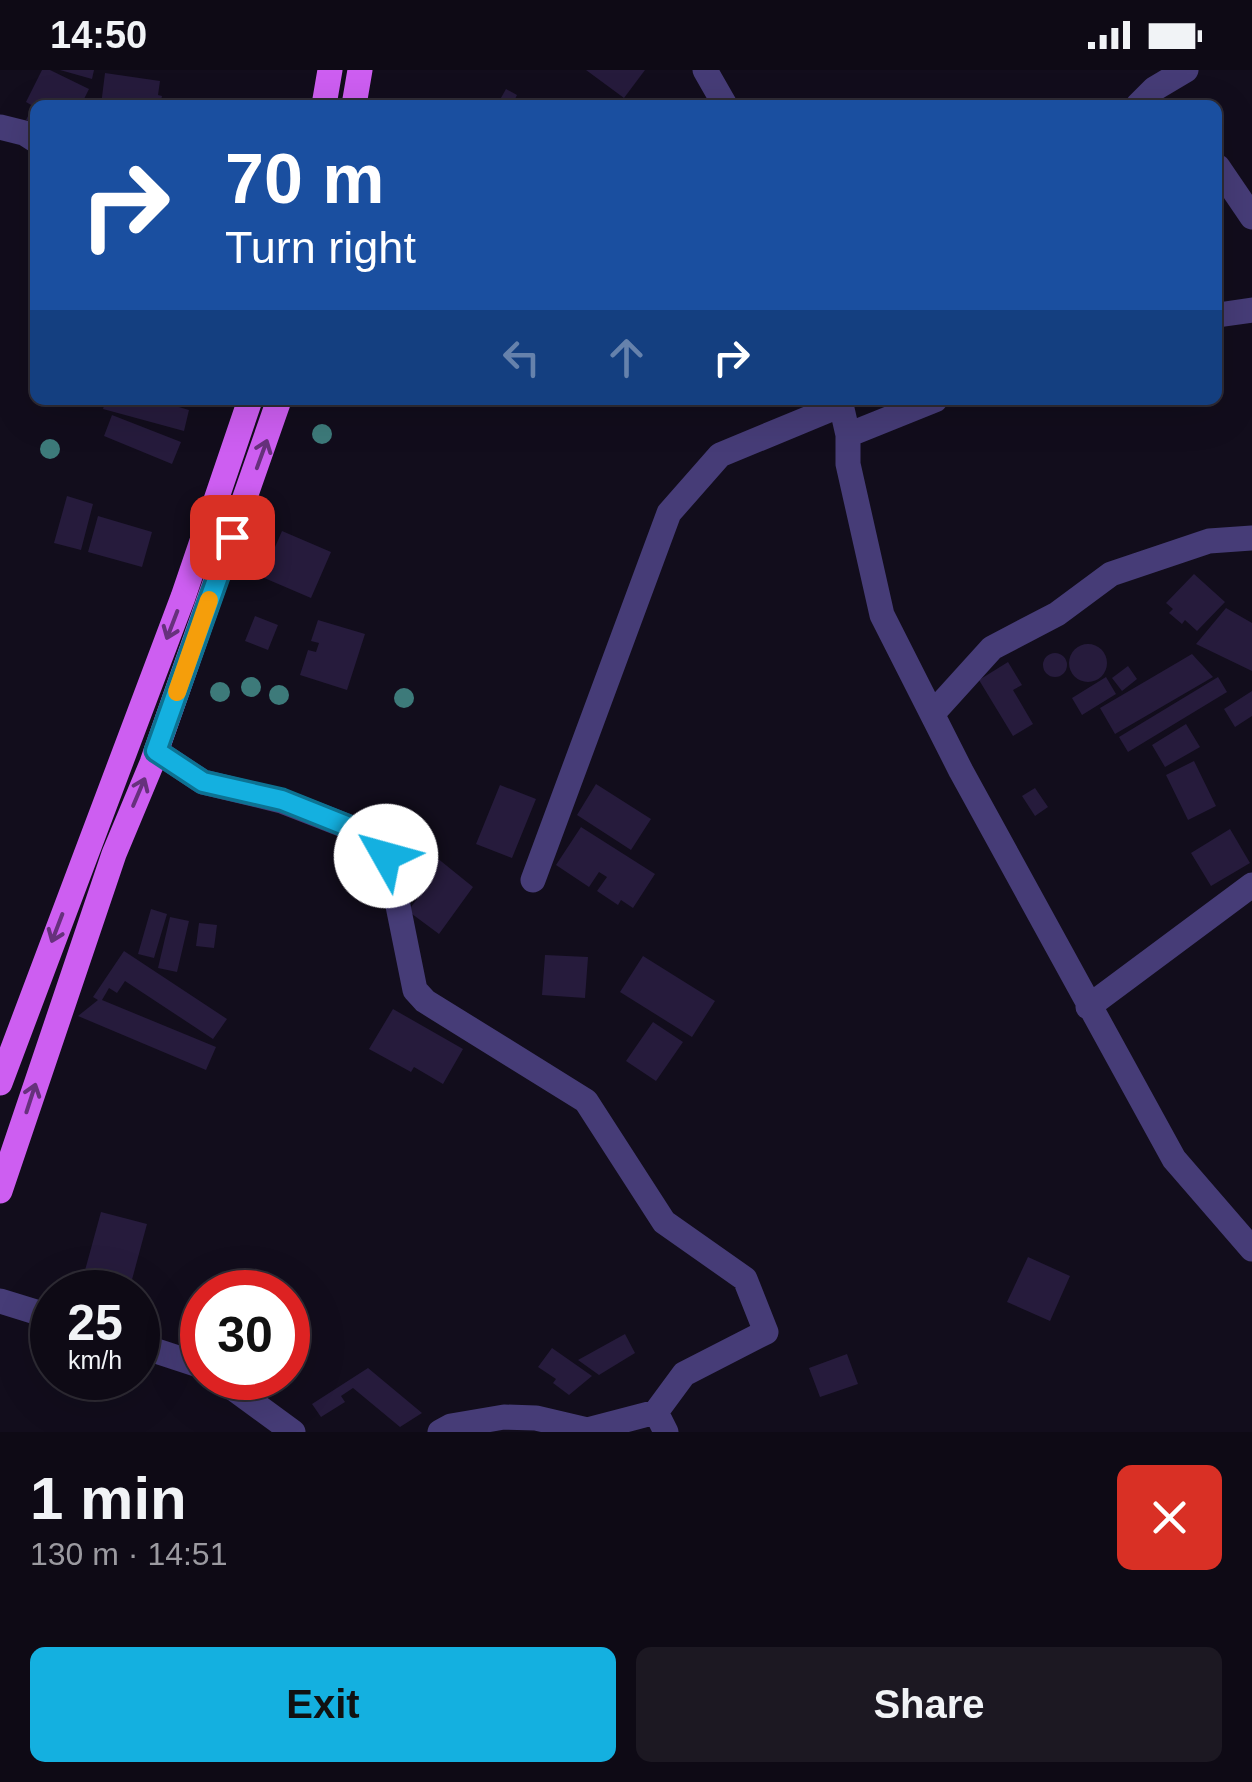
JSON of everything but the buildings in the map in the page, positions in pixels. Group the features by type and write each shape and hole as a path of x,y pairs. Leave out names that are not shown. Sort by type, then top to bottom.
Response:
{"main road":[{"path":"325,100 330,70"},
{"path":"355,100 360,70"},
{"path":"0,1083 183,597 248,405"},
{"path":"0,1191 114,854 156,751 277,405"}],"street":[{"path":"705,70 722,100"},
{"path":"1153,99 1186,70"},
{"path":"0,127 30,137"},
{"path":"1222,170 1244,187 1252,216"},
{"path":"1222,314 1252,310"},
{"path":"532,880 670,513 720,455 834,405"},
{"path":"842,405 848,435 848,464 882,615 934,712 960,771 1174,1159 1252,1249"},
{"path":"848,435 922,405"},
{"path":"934,712 992,648 1057,614 1111,574 1209,541 1252,538"},
{"path":"156,751 203,782 282,800 372,836 386,856 415,990 426,1001 586,1101 664,1222 745,1279 766,1332 684,1374 661,1422 587,1430 536,1418 504,1417 451,1426 440,1432"},
{"path":"1088,1007 1252,885"},
{"path":"0,1301 30,1310"},
{"path":"249,1400 293,1432"}],"slow traffic":[{"path":"177,692 209,600"}],"route":[{"path":"232,537 156,751 203,782 282,800 372,836 386,856"}]}
